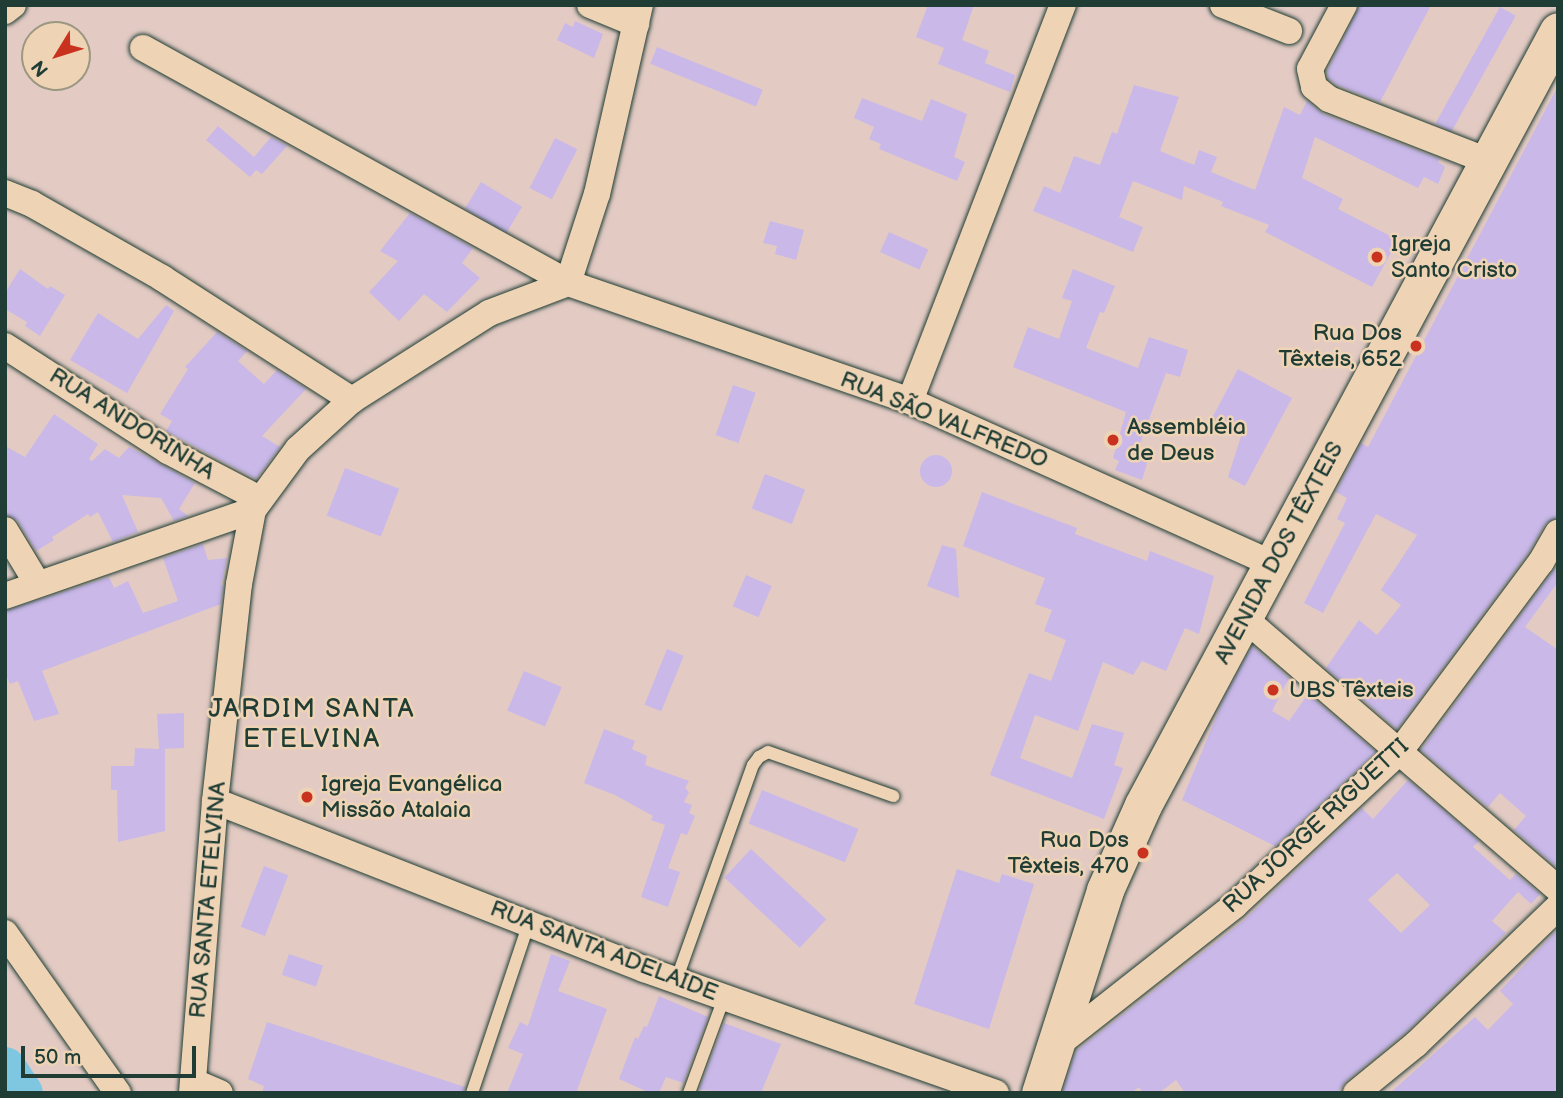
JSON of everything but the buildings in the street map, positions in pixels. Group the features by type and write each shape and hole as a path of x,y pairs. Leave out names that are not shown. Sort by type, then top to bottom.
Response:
{"main road":[{"name":"AVENIDA DOS TÊXTEIS","path":"1040,1093 1110,878 1143,805 1558,31"}],"street":[{"path":"5,11 13,5"},
{"path":"568,283 597,194 638,15 590,5"},
{"path":"910,401 1063,5"},
{"path":"1223,5 1289,31"},
{"path":"1344,5 1310,69 1314,88 1329,99 1488,161"},
{"name":"RUA SÃO VALFREDO","path":"143,48 568,283 910,401 1273,564"},
{"path":"5,194 32,204 162,278 352,400"},
{"name":"RUA SANTA ETELVINA","path":"193,1087 215,801 239,584 257,505 298,449 352,400 489,313 568,283"},
{"name":"RUA ANDORINHA","path":"5,346 257,505"},
{"path":"5,596 257,505"},
{"path":"5,530 37,583"},
{"name":"RUA JORGE RIGUETTI","path":"1056,1046 1235,905 1400,751 1541,562 1558,532"},
{"path":"1244,618 1558,889"},
{"name":"RUA SANTA ADELAIDE","path":"215,801 677,981 996,1093"},
{"path":"1356,1093 1416,1044 1558,906"},
{"path":"5,933 118,1093"},
{"path":"193,1087 220,1093"}],"lane":[{"path":"677,981 753,765 759,757 768,752 893,796"},
{"path":"471,1093 529,922"},
{"path":"689,1093 724,998"}],"waterway":[{"path":"5,1068 22,1093"}],"place":[{"name":"Igreja Santo Cristo","path":"1377,257"},
{"name":"Rua Dos Têxteis, 652","path":"1416,346"},
{"name":"Assembléia de Deus","path":"1113,440"},
{"name":"UBS Têxteis","path":"1273,690"},
{"name":"Igreja Evangélica Missão Atalaia","path":"307,797"},
{"name":"Rua Dos Têxteis, 470","path":"1143,853"}],"district":[{"name":"JARDIM SANTA ETELVINA","path":"312,725"}]}
